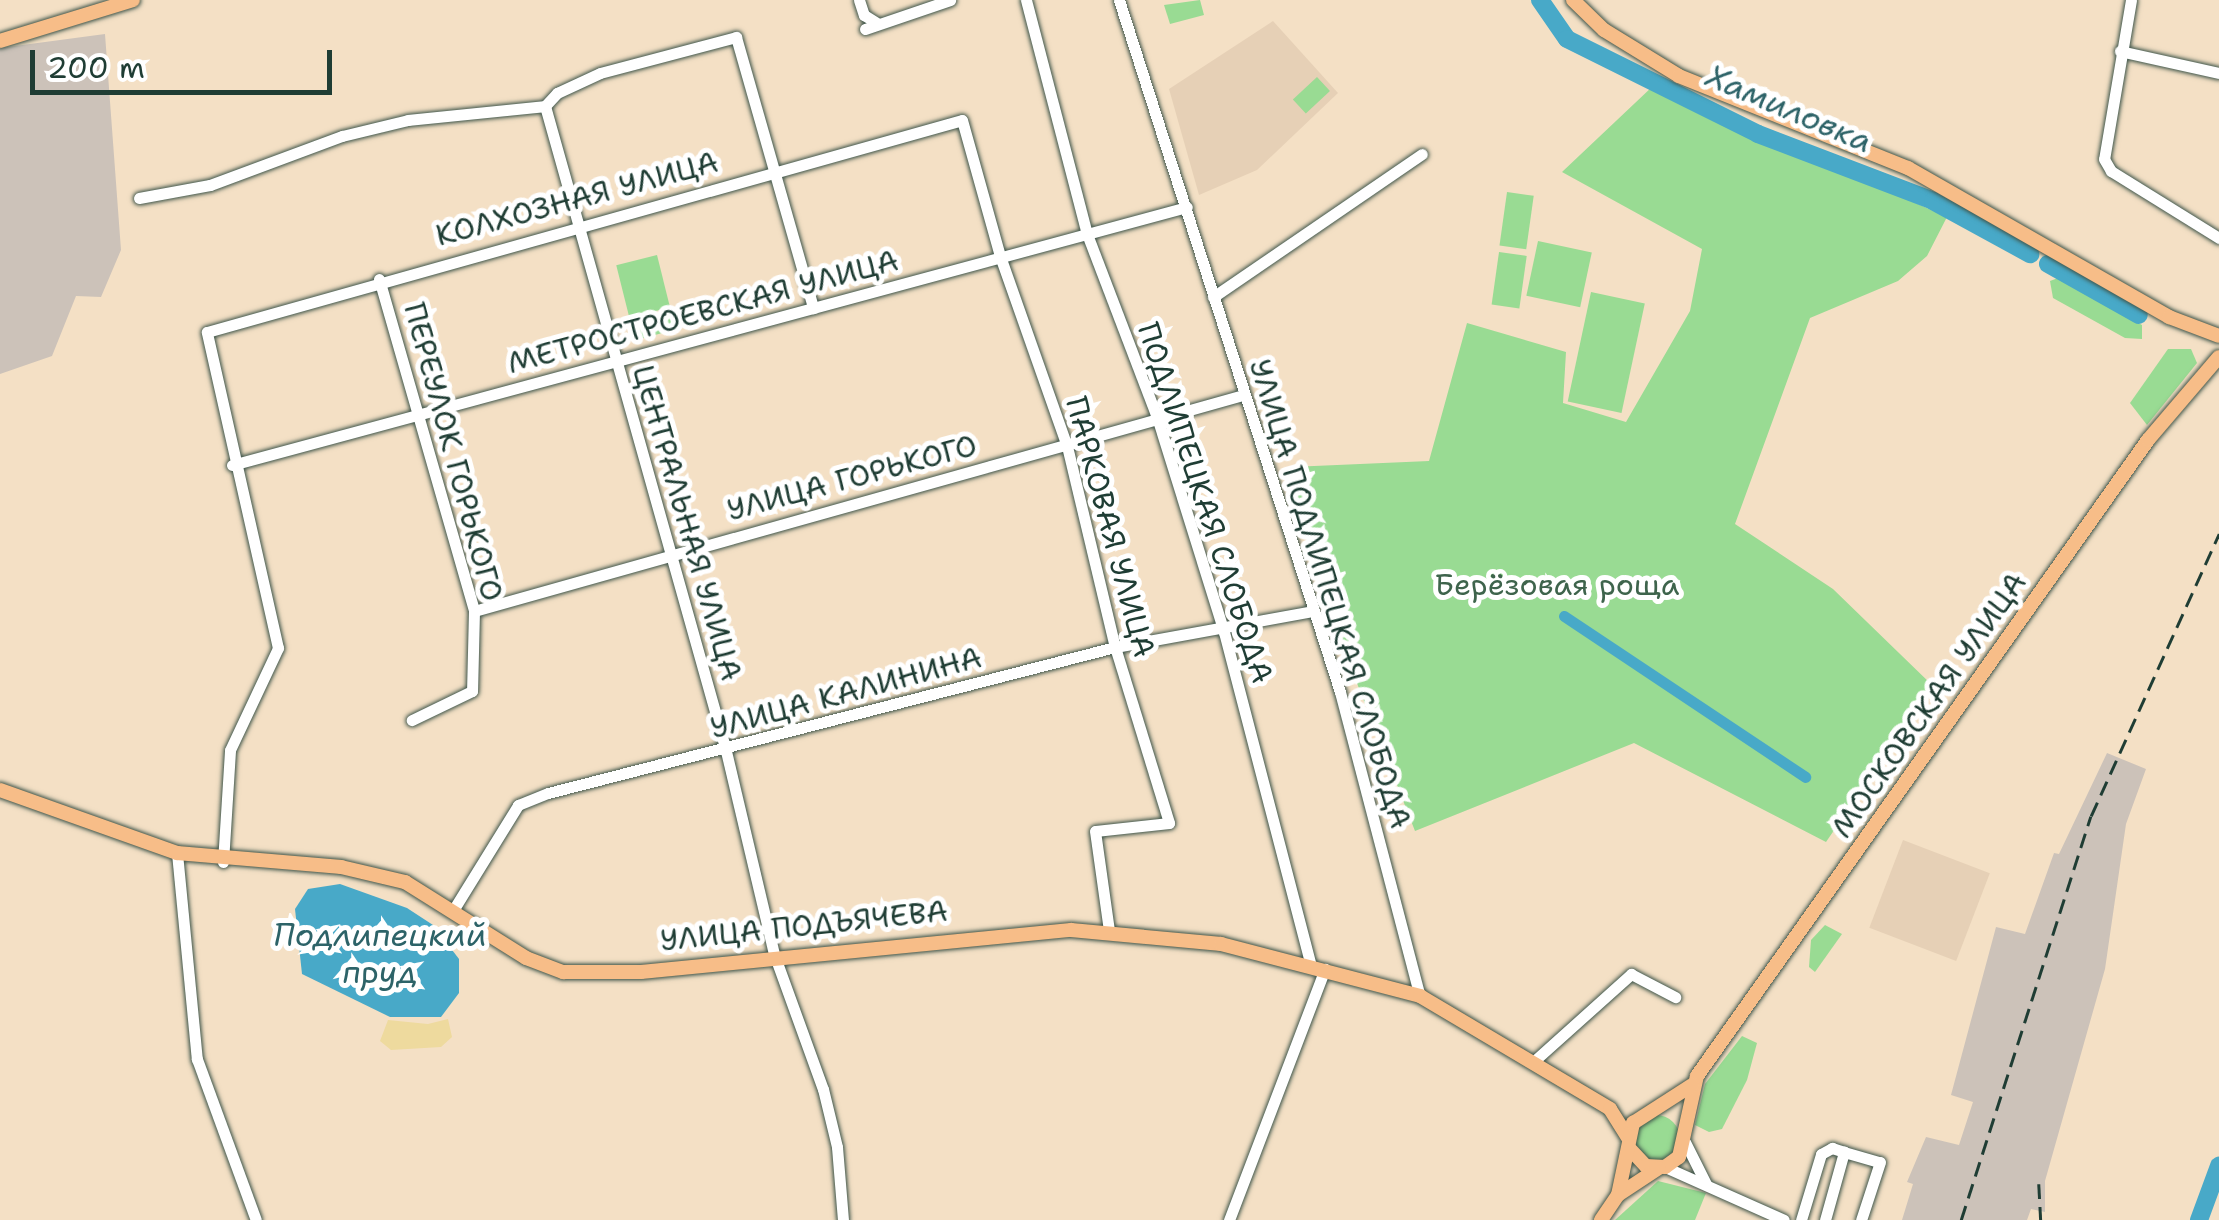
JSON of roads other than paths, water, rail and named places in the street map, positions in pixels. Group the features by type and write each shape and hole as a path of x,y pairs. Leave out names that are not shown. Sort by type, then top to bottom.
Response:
{"main road":[{"path":"0,40 133,0"},
{"path":"1573,0 1604,30 1678,76 1908,168 2215,336"},
{"name":"МОСКОВСКАЯ УЛИЦА","path":"1601,1220 1618,1194 1629,1143 1652,1112 1692,1086 2148,440 2218,358"},
{"name":"УЛИЦА ПОДЪЯЧЕВА","path":"0,790 177,853 223,862 341,867 405,882 526,958 563,972 641,972 774,954 983,934 1109,931 1221,944 1420,996 1612,1112 1629,1143"},
{"name":"МОСКОВСКАЯ УЛИЦА","path":"1618,1194 1662,1167 1684,1135 1692,1086"},
{"path":"1612,1112 1652,1112 1684,1135"},
{"path":"1629,1143 1638,1161 1662,1167"}],"street":[{"path":"859,0 878,23"},
{"path":"865,29 931,2 950,0"},
{"name":"ПОДЛИПЕЦКАЯ СЛОБОДА","path":"1026,0 1087,234 1157,416 1224,632 1318,968"},
{"name":"УЛИЦА ПОДЛИПЕЦКАЯ СЛОБОДА","path":"1119,0 1314,611 1420,996"},
{"path":"2131,0 2104,159 2111,171 2219,238"},
{"path":"139,198 210,185 342,136 408,120 545,106 556,93 600,73 736,36 813,308"},
{"path":"2120,51 2219,73"},
{"name":"ЦЕНТРАЛЬНАЯ УЛИЦА","path":"545,106 726,751 774,954 832,1128 843,1220"},
{"name":"КОЛХОЗНАЯ УЛИЦА","path":"232,464 207,332 379,279 962,120"},
{"name":"ПАРКОВАЯ УЛИЦА","path":"962,120 1000,256 1067,446 1115,648 1169,823 1095,832 1109,931"},
{"path":"1213,297 1422,154"},
{"name":"МЕТРОСТРОЕВСКАЯ УЛИЦА","path":"232,464 418,418 615,360 1187,208"},
{"name":"ПЕРЕУЛОК ГОРЬКОГО","path":"379,279 474,611 472,691 412,720"},
{"name":"УЛИЦА ГОРЬКОГО","path":"474,611 670,553 1067,446 1157,416 1243,395"},
{"path":"223,862 230,750 278,648 232,464"},
{"name":"УЛИЦА КАЛИНИНА","path":"452,912 518,804 1115,648 1224,632 1314,611"},
{"path":"177,853 197,1059 256,1220"},
{"path":"1229,1220 1318,968"},
{"path":"1533,1062 1631,974 1674,996"},
{"path":"1684,1135 1706,1184"},
{"path":"1801,1220 1821,1154 1844,1152 1880,1162 1861,1220"},
{"path":"1825,1220 1844,1152"},
{"path":"1662,1167 1784,1220"}],"water":[{"name":"Подлипецкий пруд","path":"340,884 407,908 433,925 459,959 459,993 441,1017 390,1017 302,974 295,909 308,889"}],"waterway":[{"name":"Хамиловка","path":"1540,0 1567,39 1758,134 1933,201 2030,254"},
{"name":"Хамиловка","path":"2048,264 2139,315"},
{"path":"1564,616 1805,777"},
{"name":"Хамиловка","path":"2199,1220 2219,1166"}],"railway":[{"path":"1961,1220 2091,816 2219,534"},
{"path":"2039,1184 2041,1220"}],"park label":[{"name":"Берёзовая роща","path":"1557,585"}]}
